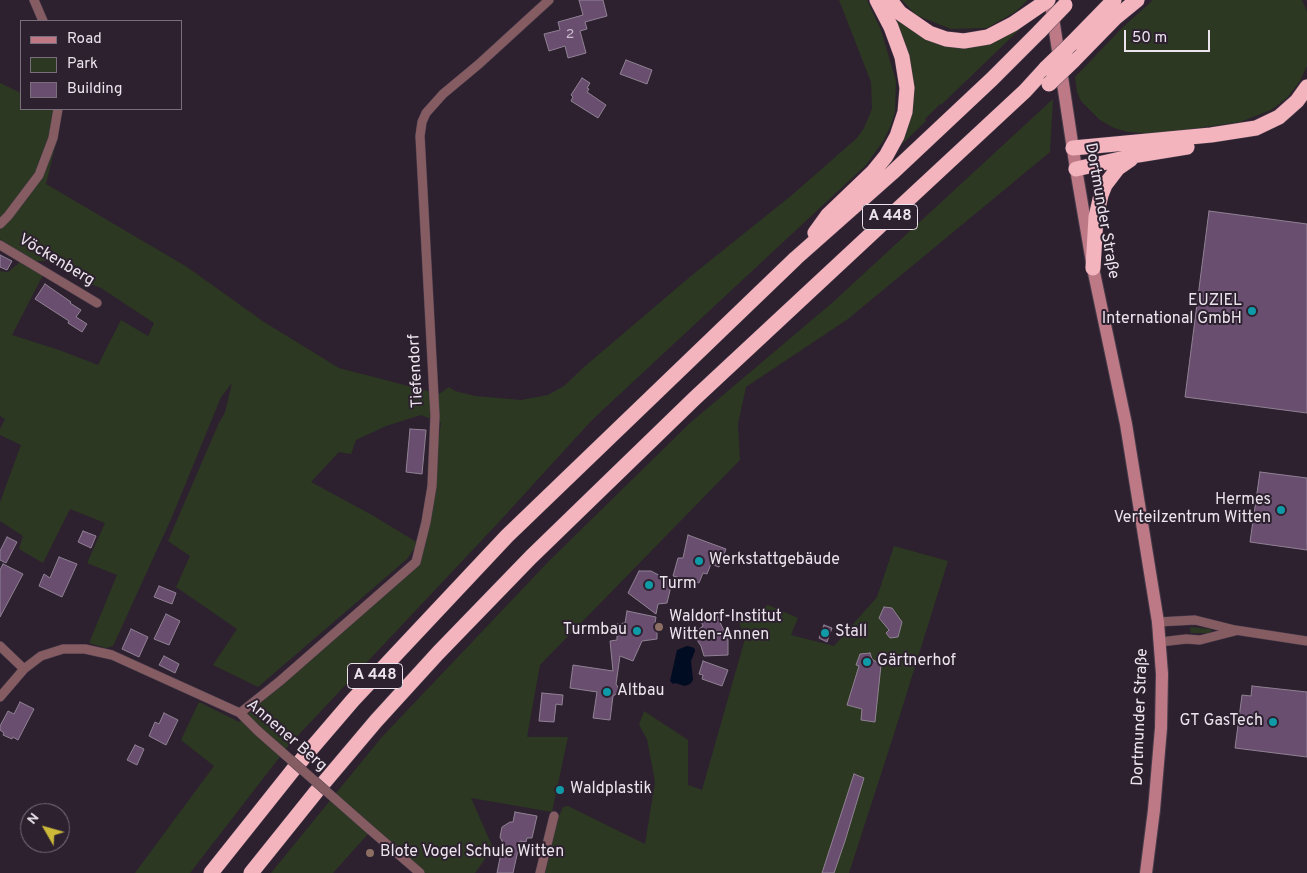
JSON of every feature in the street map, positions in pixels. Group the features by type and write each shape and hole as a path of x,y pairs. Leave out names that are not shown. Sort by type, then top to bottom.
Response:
{"highway":[{"path":"796,258 828,215 878,167 897,136 905,112 907,88 902,57 891,27 878,0"},
{"path":"890,0 900,13 929,33 946,39 964,41 988,37 1013,24 1045,3"},
{"name":"A 448","path":"251,873 376,721 438,653 531,557 695,398 1025,91 1114,0"},
{"path":"1025,91 1049,84 1115,18 1137,0"},
{"name":"A 448","path":"211,873 299,763 353,700 507,536 796,258 892,173 1068,3"},
{"path":"1073,148 1211,135 1256,128 1278,117 1297,101 1307,87"},
{"path":"1076,169 1138,155 1255,136 1290,118 1307,100"},
{"path":"1093,268 1096,217 1101,195 1105,185 1118,168 1138,155"}],"main road":[{"name":"Dortmunder Straße","path":"1045,3 1073,148 1093,268 1126,424 1158,622 1162,674 1161,728 1146,873"}],"street":[{"path":"34,0 43,20"},
{"name":"Tiefendorf","path":"240,713 280,681 416,562 426,522 432,486 435,416 420,136 422,122 426,113 443,94 549,0"},
{"name":"Vöckenberg","path":"0,224 39,175 52,138 58,110"},
{"name":"Vöckenberg","path":"0,245 98,303"},
{"path":"1158,622 1195,620 1235,630 1307,641"},
{"path":"1160,642 1186,639 1200,640 1235,630"},
{"path":"0,646 24,669 0,697"},
{"name":"Annener Berg","path":"24,669 41,656 63,649 85,649 112,655 240,713 420,873"},
{"path":"540,873 554,816"}],"green space":[{"path":"839,0 867,0 881,30 896,81 895,112 890,127 884,140 866,165 592,420 289,745 190,873 135,873 214,766 181,740 199,702 239,722 421,559 441,423 421,415 386,426 356,440 351,454 339,452 311,482 372,515 418,543 407,559 258,687 213,665 237,629 176,587 190,556 168,541 225,412 232,383 221,397 172,517 113,646 106,648 89,643 117,575 87,563 105,523 70,509 43,563 19,549 23,536 0,521 0,502 21,445 0,435 0,429 5,419 0,416 0,271 8,272 20,262 43,275 12,335 98,365 121,320 148,336 154,323 101,288 85,282 47,261 33,261 0,239 0,83 20,93 20,110 54,110 51,131 58,135 46,184 187,267 264,322 339,368 439,394 449,387 455,391 475,396 521,400 548,395 564,386 691,276 792,195 857,138 864,128 872,109 871,82"},
{"path":"902,0 1028,0 1015,12 987,28 951,29 916,15"},
{"path":"1153,0 1302,0 1307,12 1307,66 1300,81 1287,98 1271,110 1240,122 1156,134 1128,132 1114,128 1100,120 1081,101 1077,92 1075,77 1122,28"},
{"path":"890,10 931,38 1020,29 940,104 925,119 926,121 899,147 906,124"},
{"path":"1053,99 1050,152 848,319 746,387 738,424 740,460 540,665 527,737 568,737 552,812 471,798 493,848 475,873 424,873 376,834 368,834 333,873 271,873 381,738 549,561 690,423 832,303"},
{"path":"894,546 948,561 849,873 545,873 558,818 563,807 568,806 645,844 655,782 647,739 639,725 644,711 688,740 688,785 702,790 745,639 738,619 768,605 798,618 791,635 834,646 877,597"},
{"path":"1190,627 1210,629 1212,631 1209,633 1191,633"}],"water":[{"path":"687,646 695,649 691,661 693,680 685,686 673,684 670,681 677,650"}],"building":[{"path":"579,0 603,0 607,16 585,22 587,29 580,31 586,53 568,58 565,46 549,51 544,34 560,30 558,22 583,15"},
{"path":"626,60 652,70 647,84 620,74"},
{"path":"582,78 590,83 587,92 606,105 598,118 571,101 573,97 571,95"},
{"name":"EUZIEL International GmbH","path":"1209,211 1307,224 1307,413 1185,397"},
{"path":"0,255 12,261 7,270 0,267"},
{"path":"45,284 81,310 76,317 87,324 82,332 68,323 69,321 35,299"},
{"path":"410,429 426,430 422,474 406,472"},
{"name":"Hermes Verteilzentrum Witten","path":"1260,472 1307,478 1307,550 1250,542"},
{"path":"83,531 96,536 91,548 78,542"},
{"name":"Werkstattgebäude","path":"688,535 726,549 719,567 711,564 707,574 703,573 699,583 673,576 678,558 683,558"},
{"path":"7,537 17,542 6,563 0,560 0,551"},
{"path":"59,557 77,564 62,597 39,586 44,574 50,578"},
{"path":"3,564 23,574 0,617 0,570"},
{"name":"Turm","path":"639,571 651,571 672,582 667,603 658,604 656,614 628,593"},
{"path":"159,586 176,593 172,604 154,597"},
{"path":"884,607 892,608 902,622 898,637 890,638 886,633 889,630 879,618"},
{"path":"627,611 656,617 657,639 642,641 633,661 620,656 616,684 619,689 618,693 613,696 610,720 593,718 597,692 570,688 573,665 613,671 610,641 617,640 617,624 625,623"},
{"path":"166,614 180,621 169,645 154,639"},
{"path":"716,614 728,639 728,655 704,656 701,646 693,634 703,626 701,621"},
{"name":"Stall","path":"824,625 832,628 827,642 819,638"},
{"path":"131,629 148,637 139,657 122,649"},
{"path":"870,653 872,659 881,665 875,722 861,720 862,709 847,705 859,666 856,665 860,654"},
{"path":"164,656 179,664 175,673 159,665"},
{"path":"703,661 728,670 722,686 702,679 703,675 699,674"},
{"name":"GT GasTech","path":"1252,686 1307,692 1307,757 1235,748 1242,695 1251,696"},
{"path":"542,693 563,695 562,705 556,704 554,722 539,721"},
{"path":"20,702 34,709 18,740 3,735 4,733 0,730 0,726 8,711 14,714"},
{"path":"164,713 178,720 166,745 149,736 155,722 159,724"},
{"path":"135,745 144,749 137,765 127,760"},
{"path":"854,774 864,778 845,841 834,873 822,873"},
{"path":"515,812 537,816 532,838 527,838 526,842 520,841 513,873 497,873 503,843 500,837 502,827 513,822"}],"place":[{"name":"EUZIEL International GmbH","path":"1252,311"},
{"name":"Hermes Verteilzentrum Witten","path":"1281,510"},
{"name":"Werkstattgebäude","path":"699,561"},
{"name":"Turm","path":"649,585"},
{"name":"Waldorf-Institut Witten-Annen","path":"659,627"},
{"name":"Turmbau","path":"637,631"},
{"name":"Stall","path":"825,633"},
{"name":"Gärtnerhof","path":"867,662"},
{"name":"Altbau","path":"607,692"},
{"name":"GT GasTech","path":"1273,722"},
{"name":"Waldplastik","path":"560,790"},
{"name":"Blote Vogel Schule Witten","path":"370,853"}]}
